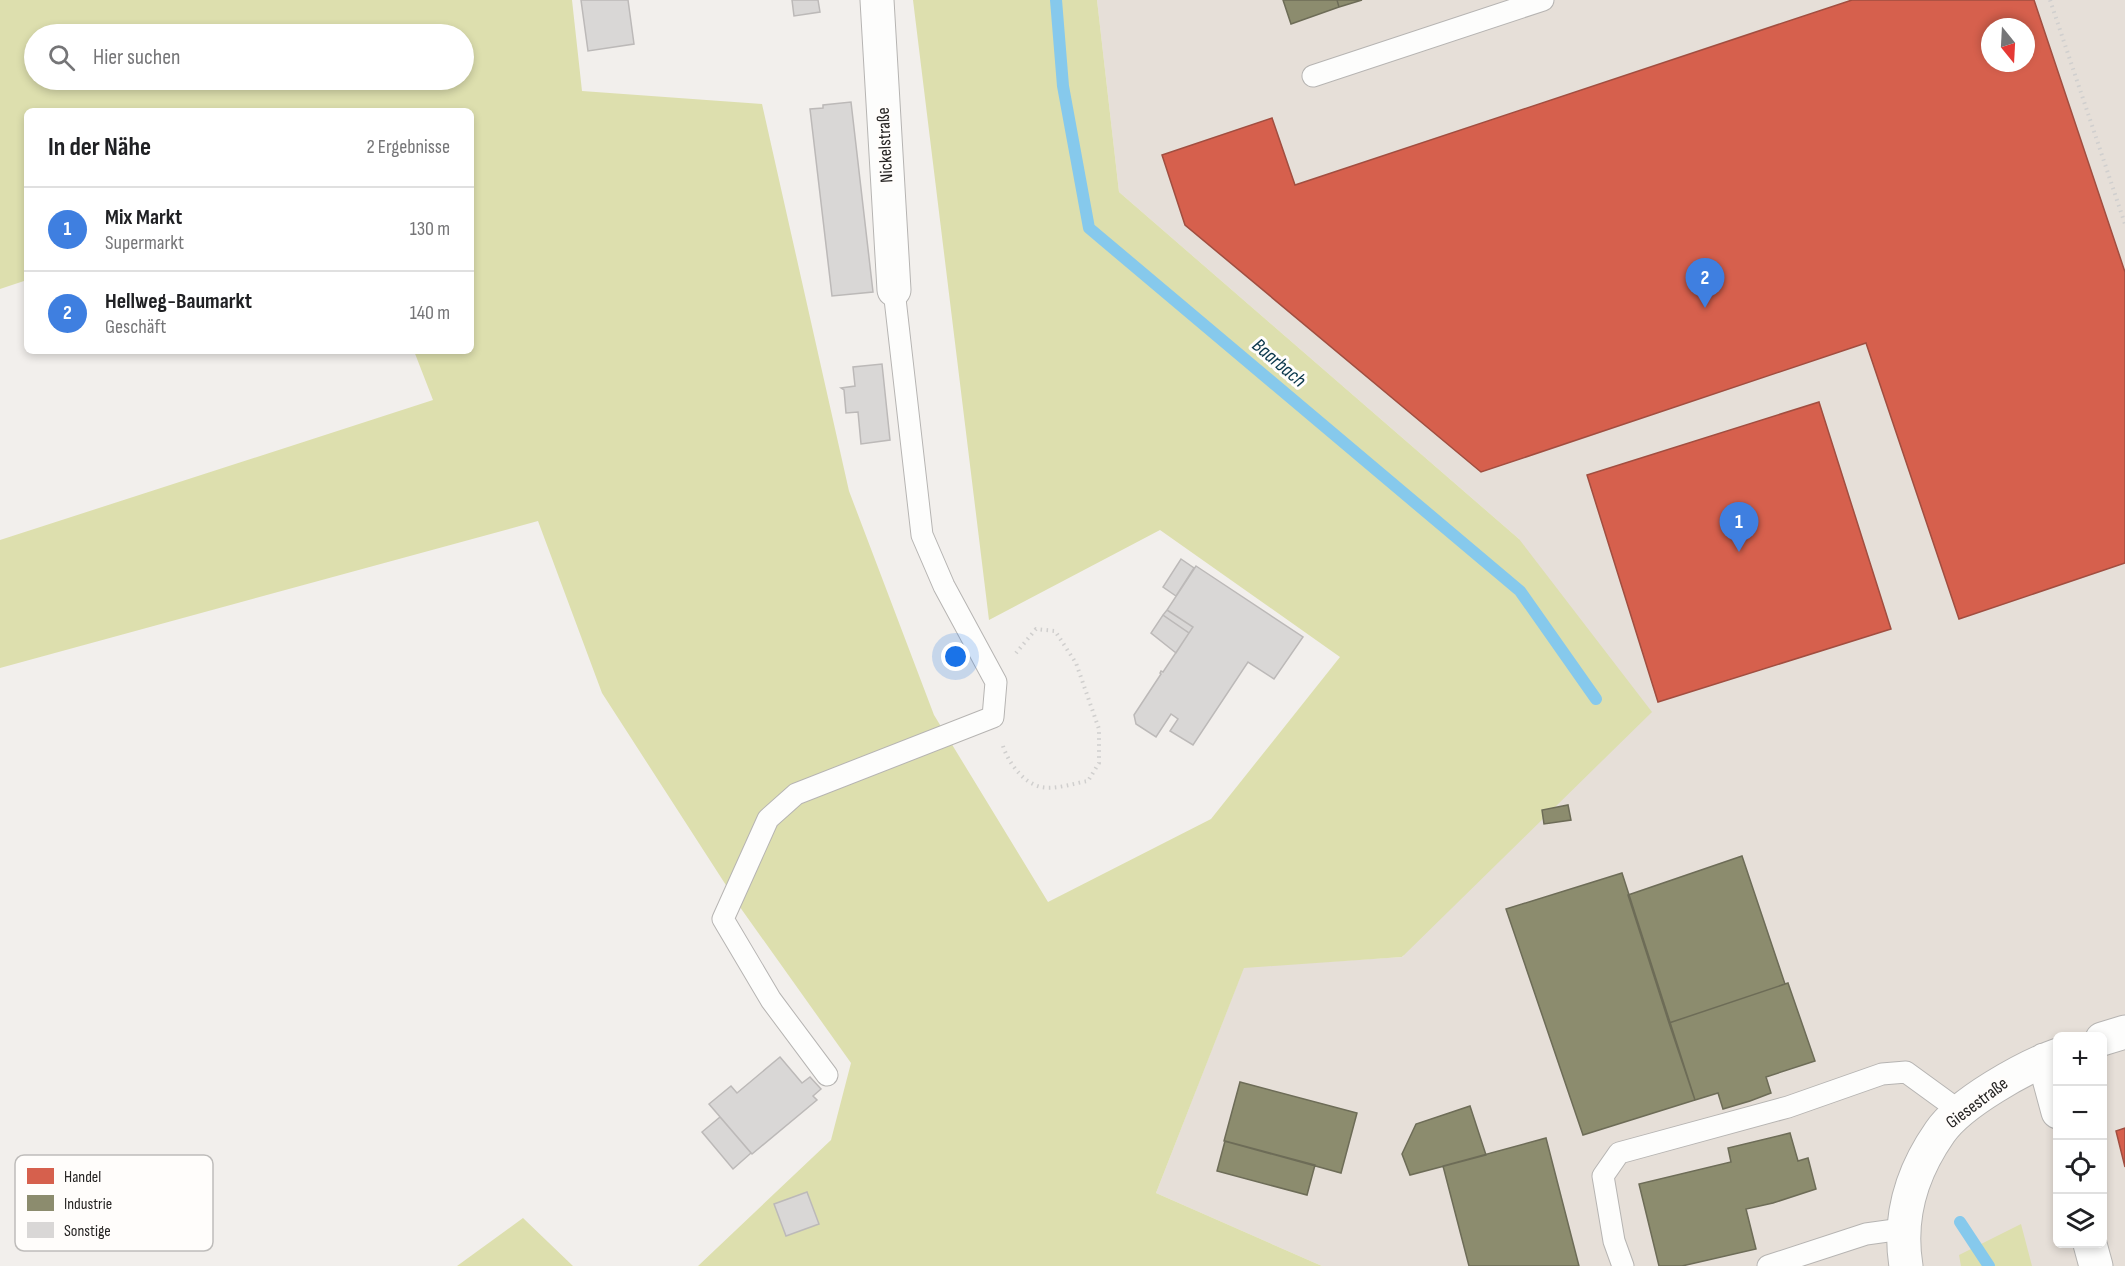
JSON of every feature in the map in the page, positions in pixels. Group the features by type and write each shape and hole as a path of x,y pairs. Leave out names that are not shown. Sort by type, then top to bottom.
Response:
{"street":[{"name":"Nickelstraße","path":"877,0 894,291"},
{"path":"2107,1038 2125,1032"},
{"name":"Giesestraße","path":"1906,1266 1902,1229 1912,1185 1941,1131 1997,1084 2051,1057 2055,1086"},
{"path":"2092,1248 2096,1266"}],"lane":[{"path":"1312,76 1543,0"},
{"path":"827,1075 771,1000 723,919 768,819 796,794 993,717 996,682 944,586 922,535 894,291"},
{"path":"1623,1266 1614,1241 1604,1176 1618,1153 1788,1107 1882,1074 1906,1072 1961,1112"},
{"path":"1768,1266 1866,1234 1902,1229"}],"path":[{"path":"2050,0 2125,224"},
{"path":"993,717 1006,757 1022,776 1041,787 1088,781 1099,763 1099,729 1076,663 1055,631 1036,629 1018,648 1005,672 996,682"}],"shaded area":[{"path":"1097,0 2125,0 2125,1266 1322,1266 1156,1193 1244,967 1403,957 1519,539 1119,192"}],"green space":[{"path":"0,0 572,0 582,91 762,104 849,491 934,715 1048,902 1211,819 1340,657 1160,530 989,620 913,0 1097,0 1119,192 1519,539 1652,712 1402,957 1244,968 1156,1193 1322,1266 698,1266 831,1140 851,1063 742,910 602,693 538,521 0,668 0,540 433,400 415,354 474,354 474,108 24,108 24,281 0,289"},
{"path":"523,1218 573,1266 457,1266"},
{"path":"2021,1224 2032,1266 1961,1266 1959,1255"}],"building: Handel":[{"path":"1852,0 2034,0 2125,272 2125,563 1959,619 1866,343 1481,472 1185,225 1162,155 1272,118 1295,185"},
{"path":"1819,402 1891,629 1658,702 1587,475"},
{"path":"2125,1128 2125,1167 2116,1131"}],"building: Industrie":[{"path":"1283,0 1337,0 1339,7 1291,24"},
{"path":"1337,0 1362,0 1339,7"},
{"path":"1568,805 1571,820 1544,824 1542,810"},
{"path":"1742,856 1785,984 1669,1023 1628,895"},
{"path":"1622,873 1695,1100 1583,1135 1506,909"},
{"path":"1788,983 1815,1061 1766,1077 1771,1093 1750,1101 1723,1109 1718,1093 1695,1100 1669,1023"},
{"path":"1240,1082 1357,1113 1341,1173 1224,1141"},
{"path":"1470,1106 1486,1155 1410,1175 1402,1154 1416,1124"},
{"path":"1790,1133 1798,1161 1808,1158 1816,1189 1746,1209 1756,1249 1682,1266 1659,1266 1639,1184 1731,1162 1728,1148"},
{"path":"1546,1138 1579,1266 1469,1266 1443,1166"},
{"path":"1225,1141 1315,1165 1307,1195 1217,1171"}],"building: Sonstige":[{"path":"581,0 628,0 634,44 588,51"},
{"path":"792,0 818,0 820,12 794,16"},
{"path":"851,102 873,292 832,296 810,109"},
{"path":"882,364 890,440 861,444 858,412 846,413 844,390 841,388 855,386 853,367"},
{"path":"1181,559 1194,568 1176,596 1163,587"},
{"path":"1196,566 1303,637 1274,679 1248,662 1193,745 1170,731 1178,719 1171,714 1156,737 1136,724 1134,715 1161,671 1163,672 1193,627 1167,610"},
{"path":"1167,610 1193,627 1189,633 1163,615"},
{"path":"1163,615 1189,633 1176,653 1151,633"},
{"path":"780,1057 802,1083 810,1077 821,1089 813,1096 817,1100 752,1154 709,1104 731,1086 737,1093"},
{"path":"720,1117 751,1153 733,1169 702,1132"},
{"path":"807,1192 819,1224 786,1236 774,1204"}],"waterway":[{"name":"Baarbach","path":"1056,0 1063,86 1089,228 1520,591 1596,699"},
{"name":"Baarbach","path":"1960,1222 1989,1266"}],"place":[{"name":"Hellweg-Baumarkt","path":"1705,308"},
{"name":"Mix Markt","path":"1739,552"}]}
